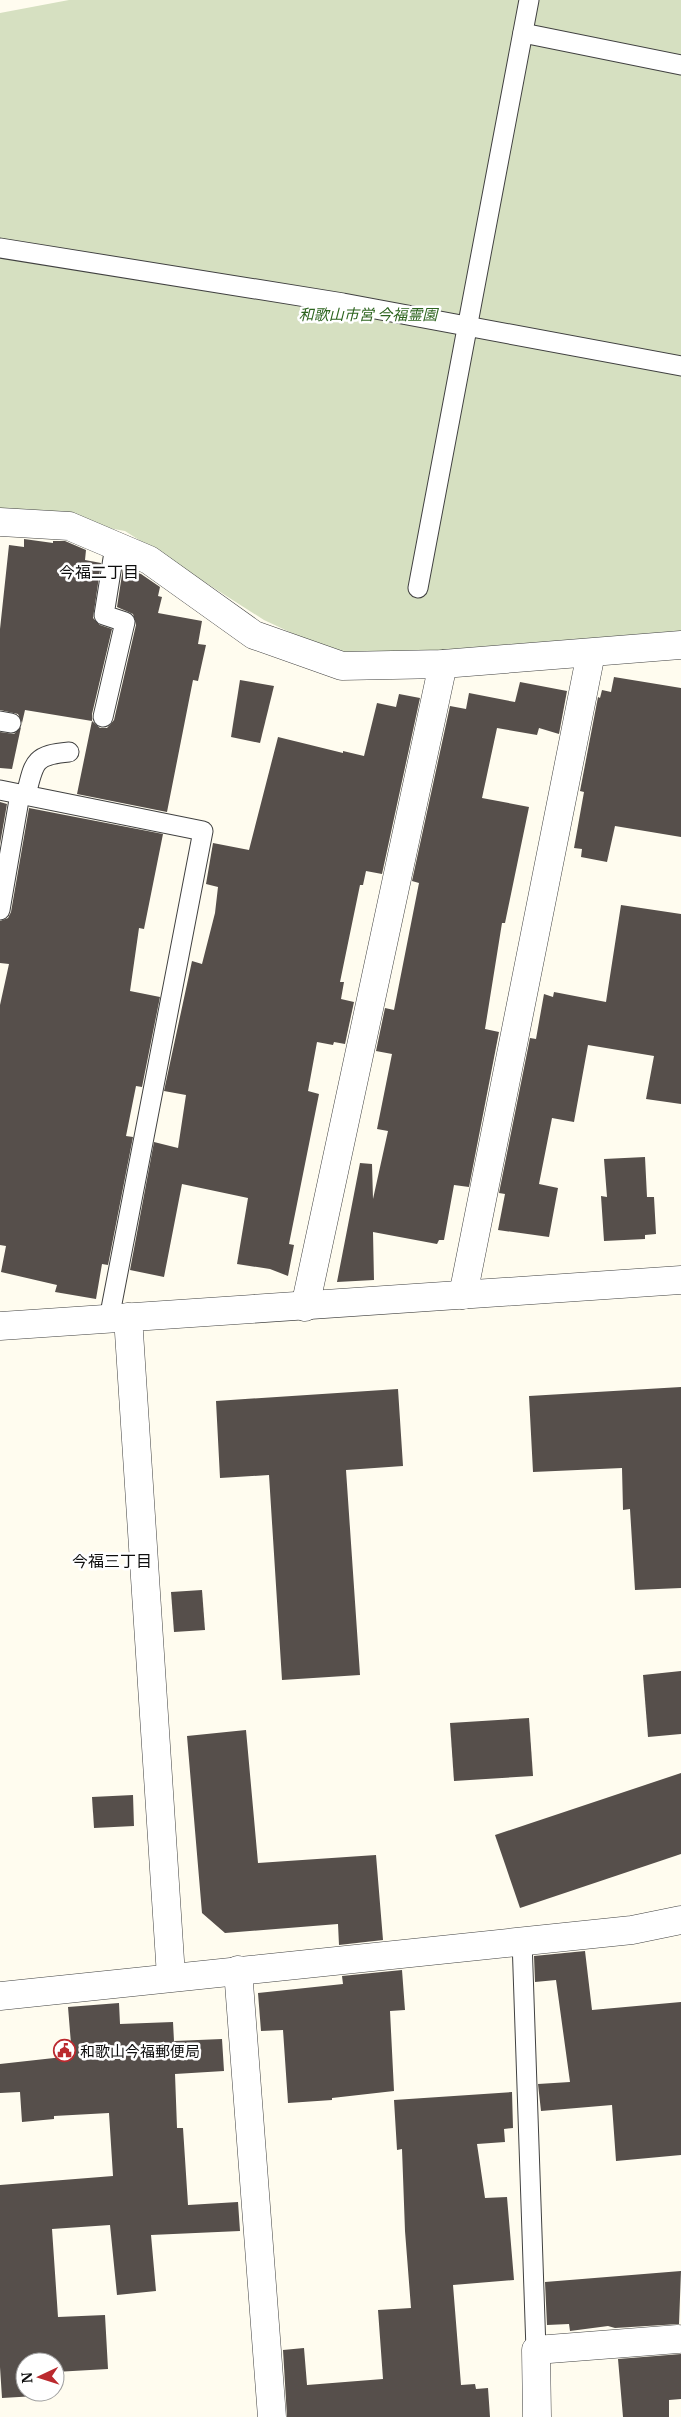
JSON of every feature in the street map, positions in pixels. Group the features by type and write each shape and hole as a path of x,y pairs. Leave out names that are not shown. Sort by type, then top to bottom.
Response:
{"street":[{"path":"0,522 69,526 149,560 254,634 342,666 443,664 681,645"},
{"path":"463,1295 591,653"},
{"path":"305,1307 443,664"},
{"path":"0,1326 305,1307 681,1280"},
{"path":"119,1318 171,1976"},
{"path":"0,1996 171,1976 632,1930 681,1920"},
{"path":"238,1970 272,2417"},
{"path":"537,2417 536,2350 678,2339"}],"lane":[{"path":"418,588 529,0"},
{"path":"523,32 681,65"},
{"path":"0,248 343,303 681,366"},
{"path":"103,717 125,622 104,615 116,546"},
{"path":"0,910 23,795 33,766 48,754 69,752"},
{"path":"0,790 203,831 119,1318"},
{"path":"522,1940 536,2350"}],"green space":[{"name":"和歌山市営 今福霊園","path":"69,0 681,0 681,634 365,656 328,650 264,620 125,531 24,513 0,513 0,13"}],"building":[{"path":"24,539 53,543 53,541 65,541 86,550 85,560 101,563 93,618 100,625 112,629 92,721 25,710 22,723 18,714 0,710 0,629 9,545 24,547"},
{"path":"123,568 141,574 160,587 158,596 162,597 158,613 202,621 198,644 206,645 198,681 193,680 167,812 77,794 92,721 100,728 107,728 114,720 136,625 133,614 117,607"},
{"path":"614,677 681,688 681,837 615,826 607,862 581,857 582,849 574,848 584,792 580,791 598,697 600,698 602,690 611,692"},
{"path":"240,680 274,686 260,743 231,737"},
{"path":"520,682 567,691 559,734 539,728 537,735 497,728 482,798 529,807 505,923 502,923 485,1029 499,1032 469,1187 454,1185 444,1240 439,1240 437,1244 373,1232 374,1280 337,1282 360,1163 372,1164 373,1199 388,1131 377,1129 392,1054 376,1051 385,1008 394,1010 419,883 412,881 450,706 466,709 469,693 515,702"},
{"path":"399,694 420,698 382,874 366,871 363,885 360,885 340,982 344,982 341,999 354,1002 345,1044 334,1042 333,1045 317,1042 308,1091 319,1094 289,1244 294,1245 288,1276 270,1269 237,1264 248,1198 182,1184 164,1277 130,1270 154,1142 178,1148 186,1095 164,1091 192,961 202,964 215,913 218,887 206,884 213,843 249,850 278,737 343,753 343,751 364,756 377,703 396,707"},
{"path":"21,727 12,769 0,768 0,732 14,734"},
{"path":"0,802 7,804 0,844"},
{"path":"29,808 163,834 144,929 139,928 130,991 160,997 142,1087 136,1086 126,1136 133,1137 108,1265 102,1264 96,1299 55,1292 57,1285 1,1272 6,1246 0,1245 0,1005 9,964 0,963 0,921 8,918 11,912"},
{"path":"621,905 681,914 681,1104 646,1099 654,1056 588,1045 574,1122 552,1118 539,1184 558,1188 549,1237 498,1230 505,1194 499,1193 530,1038 536,1039 544,994 553,997 554,992 606,1002"},
{"path":"645,1157 647,1197 654,1197 656,1234 645,1235 645,1239 604,1241 601,1196 607,1197 604,1159"},
{"path":"681,1387 681,1588 635,1590 630,1509 623,1510 622,1468 533,1472 529,1396"},
{"path":"398,1389 403,1466 346,1470 360,1675 282,1680 269,1475 220,1478 216,1401"},
{"path":"202,1590 205,1630 174,1632 171,1592"},
{"path":"681,1671 681,1734 648,1737 643,1675"},
{"path":"529,1718 533,1776 454,1781 450,1723"},
{"path":"246,1730 258,1863 376,1855 383,1940 339,1945 338,1924 225,1933 202,1913 187,1736"},
{"path":"681,1773 681,1854 520,1908 495,1835"},
{"path":"133,1795 134,1826 94,1828 92,1797"},
{"path":"585,1951 592,2010 681,2002 681,2155 616,2161 612,2105 541,2111 538,2084 570,2082 556,1980 535,1982 534,1956"},
{"path":"402,1970 405,2010 390,2011 394,2091 332,2098 332,2100 288,2103 283,2030 261,2031 258,1993 343,1984 342,1976"},
{"path":"119,2003 120,2024 173,2022 174,2041 222,2039 224,2071 175,2074 177,2128 183,2128 188,2205 238,2202 240,2231 151,2235 156,2291 117,2295 110,2225 52,2229 58,2317 105,2315 108,2369 65,2371 65,2352 15,2352 15,2397 2,2398 0,2367 0,2185 113,2176 109,2113 54,2116 54,2119 22,2122 20,2092 0,2093 0,2064 72,2056 68,2007"},
{"path":"512,2092 513,2128 504,2129 505,2142 477,2144 485,2198 507,2197 514,2280 453,2285 461,2385 475,2384 476,2389 488,2388 490,2417 287,2417 283,2350 304,2348 307,2385 383,2379 378,2310 411,2308 405,2231 402,2149 397,2150 394,2100"},
{"path":"681,2271 679,2324 615,2328 608,2326 570,2331 569,2324 547,2325 545,2282"},
{"path":"681,2354 681,2399 669,2400 669,2417 623,2417 618,2359"}],"place":[{"name":"和歌山今福郵便局","path":"64,2051"}],"district":[{"name":"今福二丁目","path":"99,572"},
{"name":"今福三丁目","path":"112,1561"}]}
